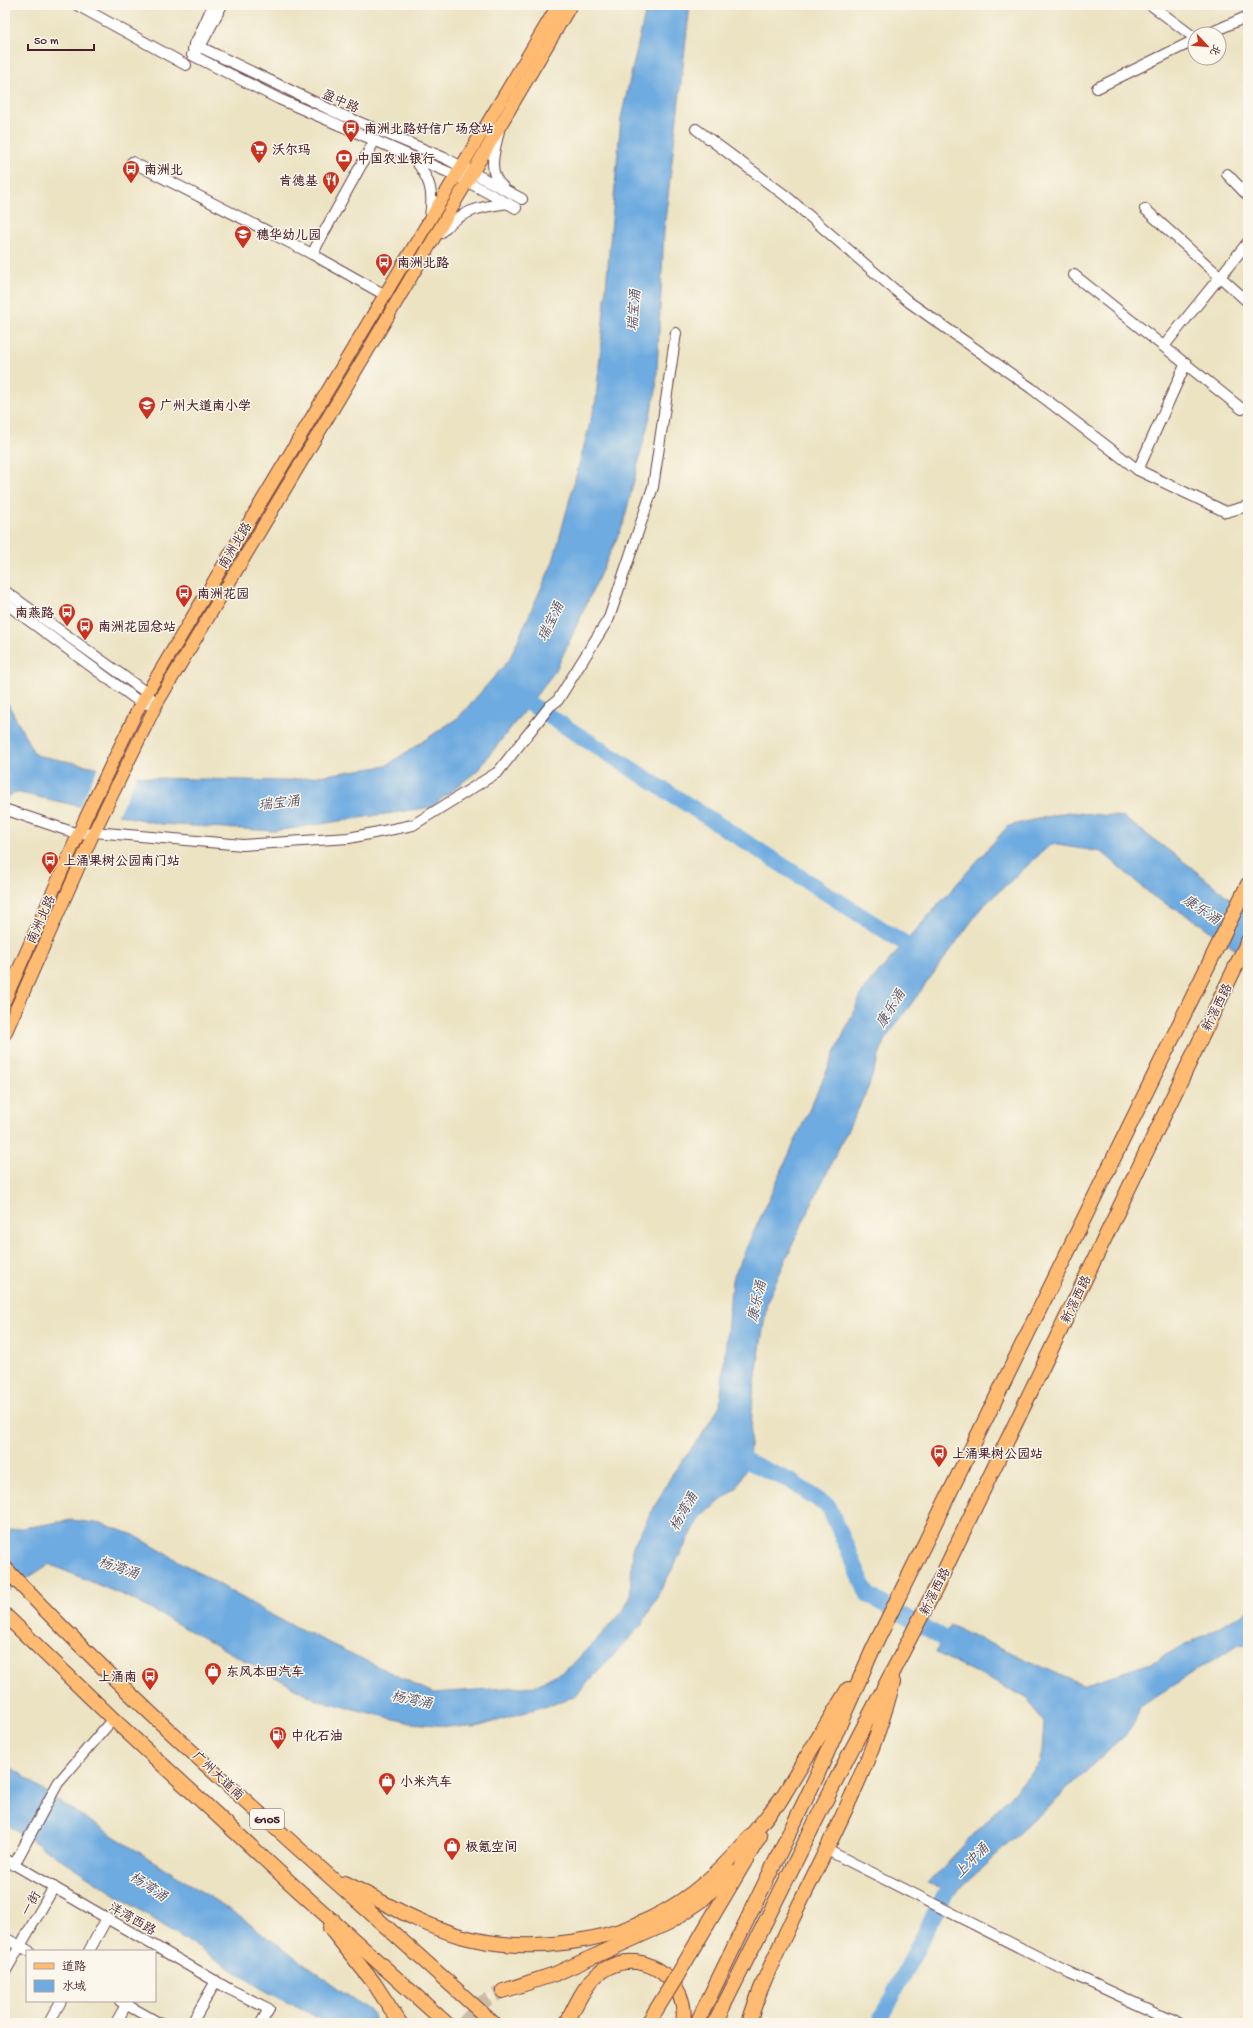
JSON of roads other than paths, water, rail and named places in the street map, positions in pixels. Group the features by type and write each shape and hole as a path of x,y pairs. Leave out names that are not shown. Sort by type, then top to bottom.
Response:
{"highway":[{"name":"新滘西路","path":"873,1649 1245,889"},
{"name":"新滘西路","path":"900,1656 936,1588 1248,942"},
{"name":"广州大道南","path":"5,1568 45,1611 162,1723 493,2023"},
{"name":"G105","path":"5,1614 113,1719 308,1899 446,2023"},
{"path":"503,1991 554,1974 656,1929 684,1914 701,1901 728,1875 760,1833 873,1649"},
{"path":"697,2023 816,1778 873,1649"},
{"path":"751,2023 761,1990 773,1960 852,1792 887,1708 900,1656"},
{"path":"715,2023 900,1656"},
{"path":"328,1875 435,1927 478,1940 513,1946 536,1946 596,1939 644,1922 666,1912 691,1894 720,1870 755,1832 783,1796"},
{"path":"648,2023 783,1796"},
{"path":"308,1899 374,1983 400,2023"},
{"path":"567,2023 577,2003 592,1981 599,1974 607,1967 617,1963 634,1962 652,1966 662,1971 669,1979 678,1991 683,2003 683,2023"}],"main road":[{"name":"南洲北路","path":"5,1034 94,832 156,705 435,237 464,174 558,5"},
{"name":"南洲北路","path":"5,1000 78,834 144,698 430,221 501,123 571,5"}],"street":[{"path":"76,5 186,65"},
{"path":"197,45 213,5"},
{"path":"197,45 222,5"},
{"path":"1151,5 1187,33"},
{"path":"1226,26 1248,16"},
{"path":"1097,88 1187,43"},
{"name":"盈中路","path":"197,45 464,174 413,156 272,96 192,55 197,45"},
{"path":"501,123 493,158 493,168 495,176 500,184 514,201"},
{"path":"696,129 786,196 909,302 1031,388 1138,470 1226,512 1248,506"},
{"path":"312,254 375,140"},
{"path":"413,156 421,168 431,189 433,198 430,221"},
{"path":"132,162 312,254 385,295"},
{"path":"464,174 514,201"},
{"path":"1227,174 1248,196"},
{"path":"435,237 456,218 470,210 514,201"},
{"path":"1145,209 1248,302"},
{"path":"1164,346 1248,242"},
{"path":"1074,275 1242,408"},
{"path":"5,812 7,810 78,834 94,832 243,845 349,838 413,825 498,772 550,706 558,700 608,618 653,487 676,333"},
{"path":"1138,470 1186,363"},
{"path":"5,591 144,698"},
{"path":"5,603 156,705"},
{"path":"14,1864 58,1783 113,1719"},
{"path":"825,1849 1070,1973 1179,2023"},
{"name":"洋湾西路","path":"5,1859 107,1918 156,1949 269,2009 261,2023"},
{"name":"一街","path":"5,1972 25,1949 54,1887"},
{"path":"90,1950 107,1918"},
{"path":"5,1938 25,1949"},
{"path":"192,2023 216,1981"},
{"path":"49,2023 60,2002"},
{"path":"116,2023 125,2002 159,2023"}],"water":[{"name":"瑞宝涌","path":"647,5 690,5 664,230 656,391 623,525 556,670 477,771 431,807 274,831 161,824 15,792 5,799 5,698 35,755 151,778 285,781 386,766 459,717 509,660 553,562 596,401 621,118"},
{"path":"1067,812 1123,817 1187,864 1248,913 1248,959 1195,920 1154,897 1102,852 1051,844 982,907 884,1041 868,1088 799,1230 767,1302 753,1396 749,1462 737,1488 701,1516 641,1626 574,1697 474,1728 411,1723 317,1700 132,1599 49,1564 5,1593 5,1534 11,1530 72,1520 103,1524 134,1535 277,1618 433,1693 535,1686 570,1667 618,1617 630,1598 633,1546 673,1473 703,1433 720,1405 732,1280 864,989 1008,826"},
{"path":"1248,1611 1248,1645 1239,1644 1140,1706 1131,1730 955,1893 928,1883 1041,1763 1044,1723 1027,1698 936,1653 950,1625 1082,1685 1151,1663"},
{"name":"杨湾涌","path":"5,1763 66,1806 229,1909 372,2013 377,2023 328,2023 262,1989 5,1823"}],"waterway":[{"path":"509,700 530,704 923,955"},
{"path":"730,1453 792,1482 829,1507 868,1595 961,1648"},
{"name":"上冲涌","path":"879,2023 954,1876 958,1872"}],"tunnel":[{"path":"464,2023 483,2002 503,1991"}],"place":[{"name":"南洲北路好信广场总站","path":"351,143"},
{"name":"沃尔玛","path":"259,164"},
{"name":"中国农业银行","path":"344,173"},
{"name":"南洲北","path":"131,184"},
{"name":"肯德基","path":"331,195"},
{"name":"穗华幼儿园","path":"243,249"},
{"name":"南洲北路","path":"384,277"},
{"name":"广州大道南小学","path":"147,420"},
{"name":"南洲花园","path":"184,608"},
{"name":"南燕路","path":"67,627"},
{"name":"南洲花园总站","path":"85,641"},
{"name":"上涌果树公园南门站","path":"50,875"},
{"name":"上涌果树公园站","path":"939,1468"},
{"name":"东风本田汽车","path":"213,1686"},
{"name":"上涌南","path":"150,1691"},
{"name":"中化石油","path":"278,1750"},
{"name":"小米汽车","path":"387,1796"},
{"name":"极氪空间","path":"452,1861"}],"water label":[{"name":"康乐涌","path":"1202,909"},
{"name":"康乐涌","path":"890,1008"},
{"name":"康乐涌","path":"756,1301"}]}
